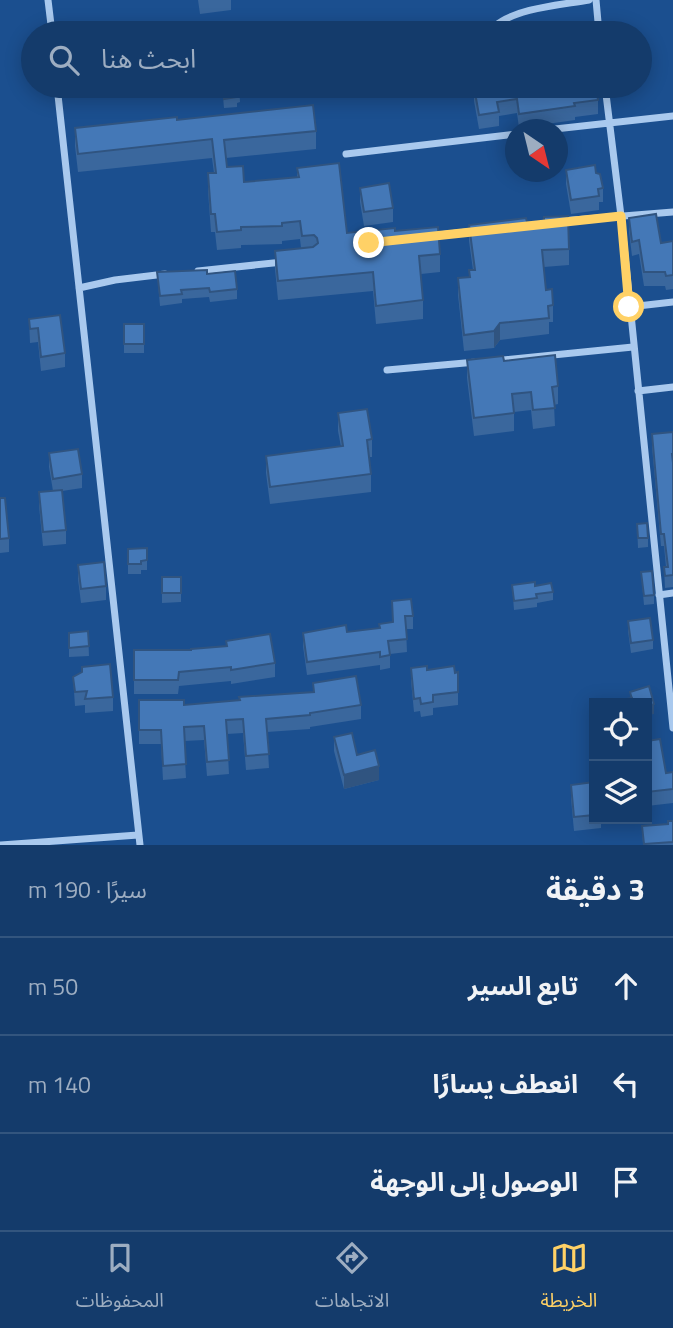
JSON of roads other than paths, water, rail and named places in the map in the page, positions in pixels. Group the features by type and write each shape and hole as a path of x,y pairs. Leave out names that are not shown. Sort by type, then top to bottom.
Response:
{"street":[{"path":"48,0 51,21"},
{"path":"501,21 515,14 589,0"},
{"path":"596,0 598,21"},
{"path":"58,98 139,845"},
{"path":"606,98 621,216 659,596 669,657 673,728"},
{"path":"568,128 673,116"},
{"path":"346,154 505,135"},
{"path":"555,222 673,212"},
{"path":"424,237 491,229"},
{"path":"194,271 286,262"},
{"path":"79,288 115,279 181,273"},
{"path":"629,307 673,302"},
{"path":"387,370 633,347"},
{"path":"638,391 673,387"},
{"path":"659,596 673,593"},
{"path":"1,845 138,835"}]}
